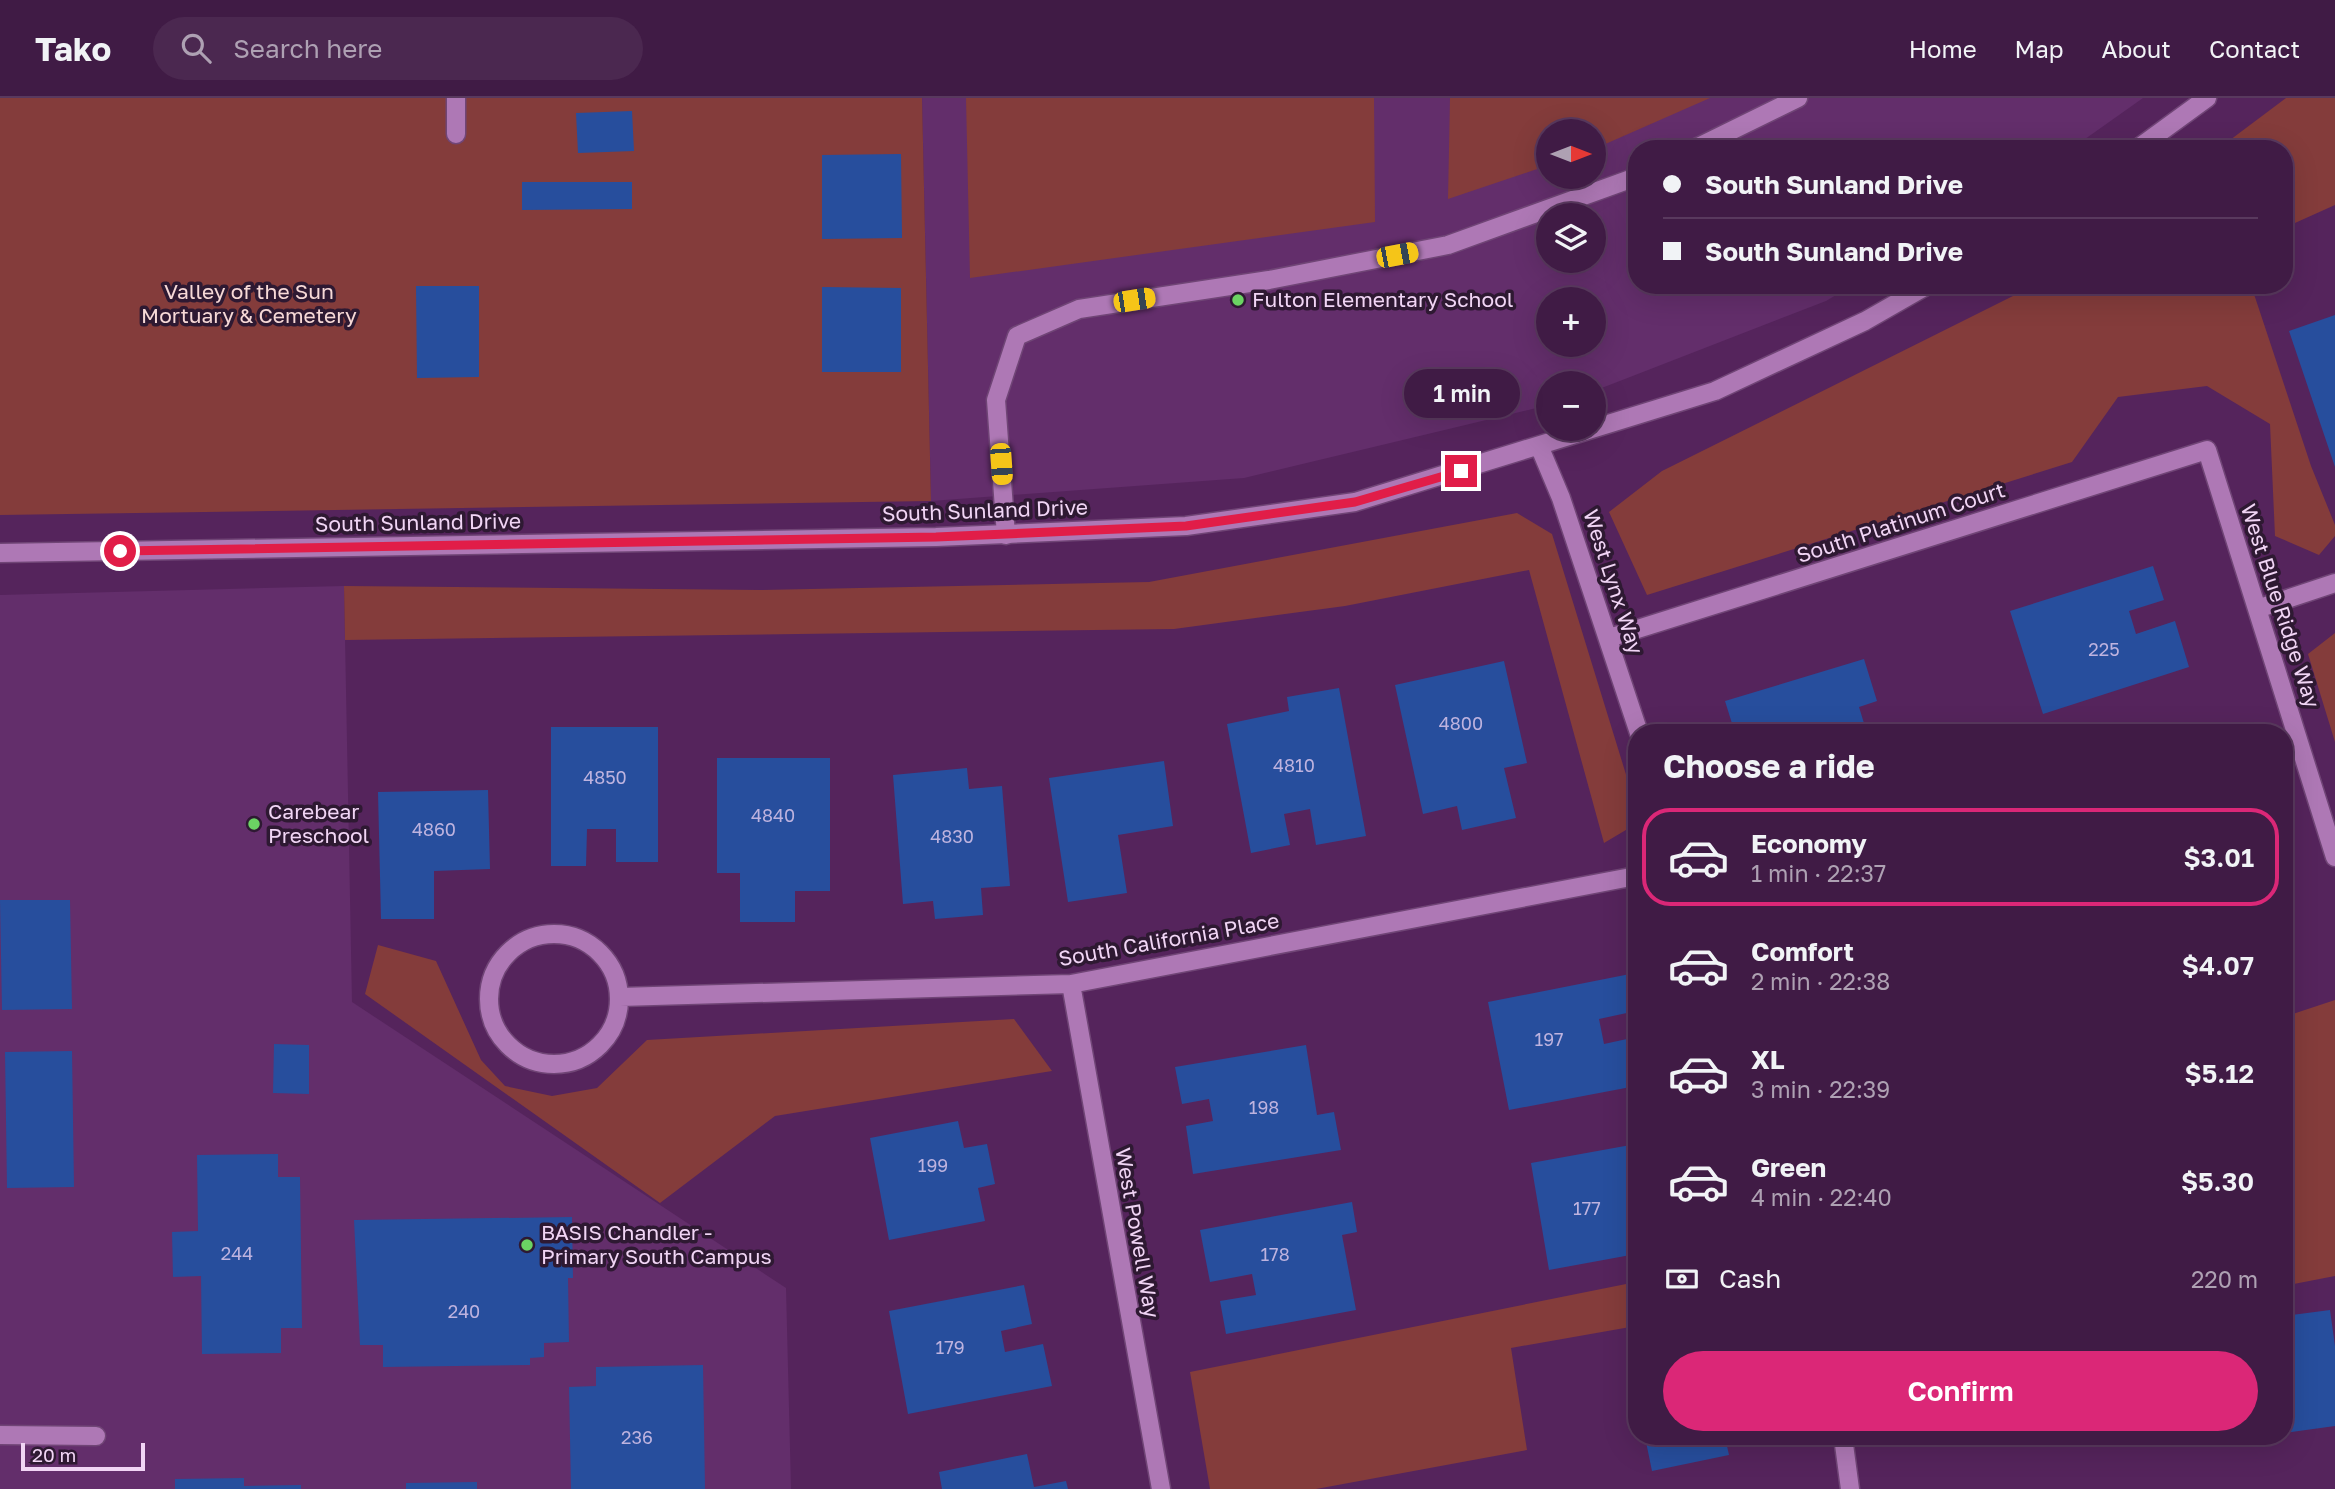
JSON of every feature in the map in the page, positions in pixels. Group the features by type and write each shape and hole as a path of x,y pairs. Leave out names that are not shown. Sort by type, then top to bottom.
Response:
{"street":[{"path":"456,98 456,134"},
{"path":"1712,140 1798,98"},
{"path":"2149,140 2207,98"},
{"path":"1006,535 996,400 1017,336 1079,309 1269,280 1448,245 1628,180"},
{"name":"South Sunland Drive","path":"0,553 1006,535 1186,526 1355,502 1540,448 1715,391 1865,321 1912,294"},
{"name":"West Lynx Way","path":"1540,448 1561,498 1636,724"},
{"name":"South Platinum Court","path":"1609,638 2207,450"},
{"name":"West Blue Ridge Way","path":"2207,450 2335,857"},
{"path":"2257,609 2335,583"},
{"name":"South California Place","path":"620,997 1071,984 1628,878"},
{"path":"554,933 573,936 591,945 611,968 620,997 617,1017 609,1035 593,1052 573,1062 551,1065 528,1060 509,1048 495,1030 488,1008 490,985 498,964 514,947 534,936 554,933"},
{"name":"West Powell Way","path":"1071,984 1161,1489"},
{"path":"0,1435 96,1436"},
{"path":"1844,1445 1850,1489"}],"shaded area":[{"name":"Fulton Elementary School","path":"922,98 2143,98 2084,140 1628,140 1628,294 1838,294 1826,301 1606,386 1606,371 1536,371 1536,408 1244,478 931,501"},
{"path":"344,586 352,1002 786,1288 791,1489 0,1489 0,595"}],"green space":[{"name":"Valley of the Sun Mortuary & Cemetery","path":"0,98 922,98 931,501 0,515"},
{"path":"966,98 1374,98 1375,222 970,278"},
{"path":"1450,98 1710,98 1606,144 1606,119 1536,119 1536,169 1448,199"},
{"path":"2286,98 2335,98 2335,205 2293,224 2293,140 2230,140"},
{"path":"2017,294 2254,294 2311,466 2335,525 2335,536 2319,555 2275,536 2270,424 2207,386 2118,397 2072,462 1647,595 1609,512 1662,471"},
{"path":"1517,513 1552,534 1628,781 1628,829 1604,843 1529,570 1345,606 1174,629 345,640 344,586 761,590 1149,582"},
{"path":"2335,633 2335,742 2308,654"},
{"path":"378,945 436,961 481,1060 505,1086 552,1096 597,1088 647,1040 1014,1019 1052,1071 775,1116 660,1203 365,994"},
{"path":"2335,1000 2335,1276 2293,1284 2293,1014"},
{"path":"1628,1284 1628,1327 1511,1348 1527,1450 1316,1489 1210,1489 1190,1372"}],"building":[{"path":"632,111 634,151 578,153 576,113"},
{"path":"901,154 902,238 822,239 822,155"},
{"path":"522,182 632,182 632,209 522,210"},
{"path":"416,286 479,286 479,377 417,378"},
{"path":"822,287 901,288 901,372 822,372"},
{"path":"2335,315 2335,467 2289,331"},
{"path":"2153,566 2164,600 2129,611 2136,634 2175,621 2189,667 2043,714 2010,611"},
{"path":"1864,659 1877,701 1859,707 1864,724 1732,724 1725,701"},
{"path":"1504,661 1527,763 1504,768 1516,818 1462,830 1457,806 1423,814 1395,685"},
{"path":"1339,688 1366,836 1316,845 1310,809 1284,814 1290,845 1251,853 1227,724 1289,711 1287,697"},
{"path":"551,727 658,727 658,862 616,862 616,829 587,829 586,866 551,866"},
{"path":"717,758 830,758 830,891 795,891 795,922 740,922 740,873 717,873"},
{"path":"1164,761 1173,826 1118,835 1127,893 1068,902 1049,778"},
{"path":"967,768 969,789 1002,786 1010,886 981,888 983,915 935,919 933,901 903,904 893,775"},
{"path":"488,790 490,869 434,871 434,919 381,919 378,792"},
{"path":"0,900 70,900 72,1009 2,1010"},
{"path":"1628,974 1628,1013 1599,1019 1604,1044 1628,1039 1628,1088 1509,1110 1488,1002"},
{"path":"274,1044 309,1045 309,1094 273,1093"},
{"path":"1306,1045 1317,1115 1334,1112 1341,1150 1193,1174 1186,1126 1213,1121 1209,1099 1182,1104 1175,1067"},
{"path":"72,1051 74,1187 7,1188 5,1052"},
{"path":"958,1121 964,1148 987,1144 995,1184 978,1188 985,1221 889,1240 870,1138"},
{"path":"1628,1145 1628,1255 1549,1270 1531,1163"},
{"path":"278,1154 278,1177 300,1177 302,1328 281,1328 281,1353 202,1354 201,1276 173,1277 172,1232 198,1231 197,1155"},
{"path":"1352,1202 1357,1232 1342,1235 1356,1310 1226,1334 1220,1301 1256,1295 1252,1274 1210,1282 1200,1230"},
{"path":"572,1217 573,1278 568,1278 569,1342 544,1343 544,1357 530,1358 530,1365 383,1367 383,1345 360,1345 354,1220"},
{"path":"1024,1285 1032,1324 1001,1331 1005,1352 1043,1344 1052,1386 908,1414 889,1311"},
{"path":"2330,1310 2335,1346 2335,1426 2293,1432 2293,1315"},
{"path":"703,1365 705,1489 571,1489 569,1387 596,1386 596,1367"},
{"path":"1647,1445 1727,1445 1729,1455 1652,1471"},
{"path":"1027,1454 1034,1487 1066,1481 1068,1489 942,1489 939,1472"},
{"path":"244,1478 244,1486 301,1485 301,1489 175,1489 175,1479"},
{"path":"477,1482 477,1489 406,1489 406,1483"}],"place":[{"name":"Fulton Elementary School","path":"1238,300"},
{"name":"Carebear Preschool","path":"254,824"},
{"name":"BASIS Chandler - Primary South Campus","path":"527,1245"}],"route":[{"path":"120,551 936,537 1186,526 1355,502 1461,471"}]}
